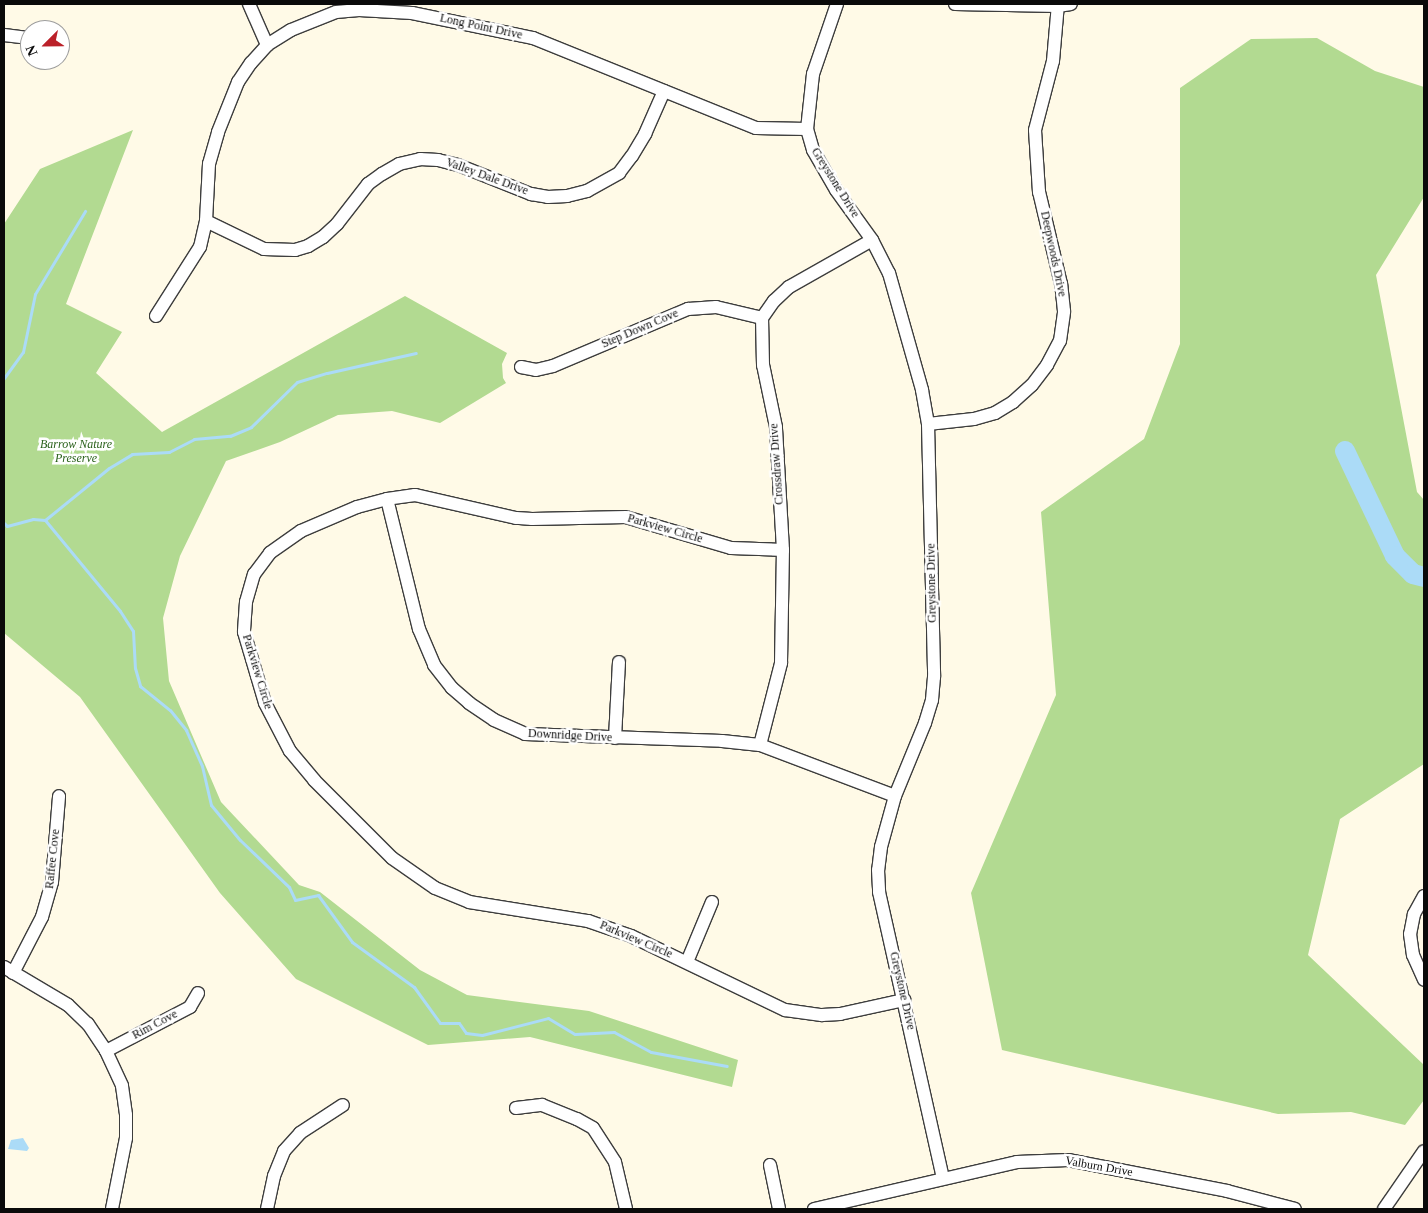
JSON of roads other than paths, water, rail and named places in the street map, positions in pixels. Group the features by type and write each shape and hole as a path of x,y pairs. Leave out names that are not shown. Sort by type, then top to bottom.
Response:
{"street":[{"path":"249,4 267,45"},
{"name":"Greystone Drive","path":"837,4 813,74 808,100 807,129 813,150 872,240 888,273 900,310 928,424 934,677 932,700 925,723 895,796 881,847 878,870 879,892 943,1178"},
{"path":"955,4 1063,5"},
{"name":"Deepwoods Drive","path":"928,424 974,419 995,413 1013,402 1032,385 1047,365 1060,341 1064,310 1061,284 1040,192 1035,130 1053,61 1063,5"},
{"name":"Long Point Drive","path":"156,316 200,247 206,222 209,164 218,132 238,82 251,62 267,45 291,30 336,12 359,10 412,13 533,38 756,128 807,129"},
{"path":"4,35 20,37"},
{"name":"Valley Dale Drive","path":"206,222 264,249 280,251 302,248 324,238 338,224 368,184 399,164 420,159 438,160 458,165 530,194 548,197 567,196 587,190 619,173 645,134 664,91"},
{"path":"762,318 774,301 789,287 872,240"},
{"name":"Step Down Cove","path":"521,366 536,370 553,366 688,309 716,307 762,318"},
{"name":"Crossdraw Drive","path":"760,745 781,663 783,550 776,427 763,365 762,318"},
{"name":"Parkview Circle","path":"783,550 731,548 626,517 516,518 415,495 387,499 357,508 301,531 270,553 254,574 246,602 244,632 265,703 290,751 314,780 392,858 435,888 469,902 588,921 631,936 687,962 764,1002 803,1014 840,1014 904,1000"},
{"name":"Downridge Drive","path":"387,499 419,629 434,665 452,688 469,703 494,720 524,734 722,741 760,745 895,796"},
{"path":"615,738 619,662"},
{"name":"Raffee Cove","path":"9,970 42,917 52,882 58,796"},
{"path":"1424,896 1414,914 1410,934 1414,955 1424,980"},
{"path":"687,962 712,902"},
{"path":"9,970 68,1006 88,1024 106,1051 122,1086 126,1115 126,1138 112,1209"},
{"name":"Rim Cove","path":"106,1051 190,1007 198,993"},
{"path":"516,1108 542,1105 593,1128 615,1162 626,1209"},
{"path":"267,1209 274,1176 284,1152 300,1133 343,1106"},
{"path":"1384,1209 1424,1151"},
{"name":"Valburn Drive","path":"814,1209 1017,1162 1068,1160 1227,1191 1295,1209"},
{"path":"770,1164 779,1209"}],"water":[{"path":"23,1138 29,1148 27,1151 8,1149 11,1140"}],"waterway":[{"path":"4,378 23,352 35,294 85,211"},
{"path":"45,520 109,468 132,454 169,452 194,439 230,436 251,427 297,382 327,373 416,353"},
{"path":"1345,451 1395,556 1413,574 1424,577"},
{"path":"4,523 7,526 33,519 45,520 120,611 133,631 135,668 140,686 170,710 186,730 202,766 211,805 240,840 289,887 295,900 318,895 352,942 414,987 440,1023 459,1023 466,1033 482,1035 548,1018 575,1034 614,1032 651,1052 727,1066"}],"park label":[{"name":"Barrow Nature Preserve","path":"76,452"}]}
